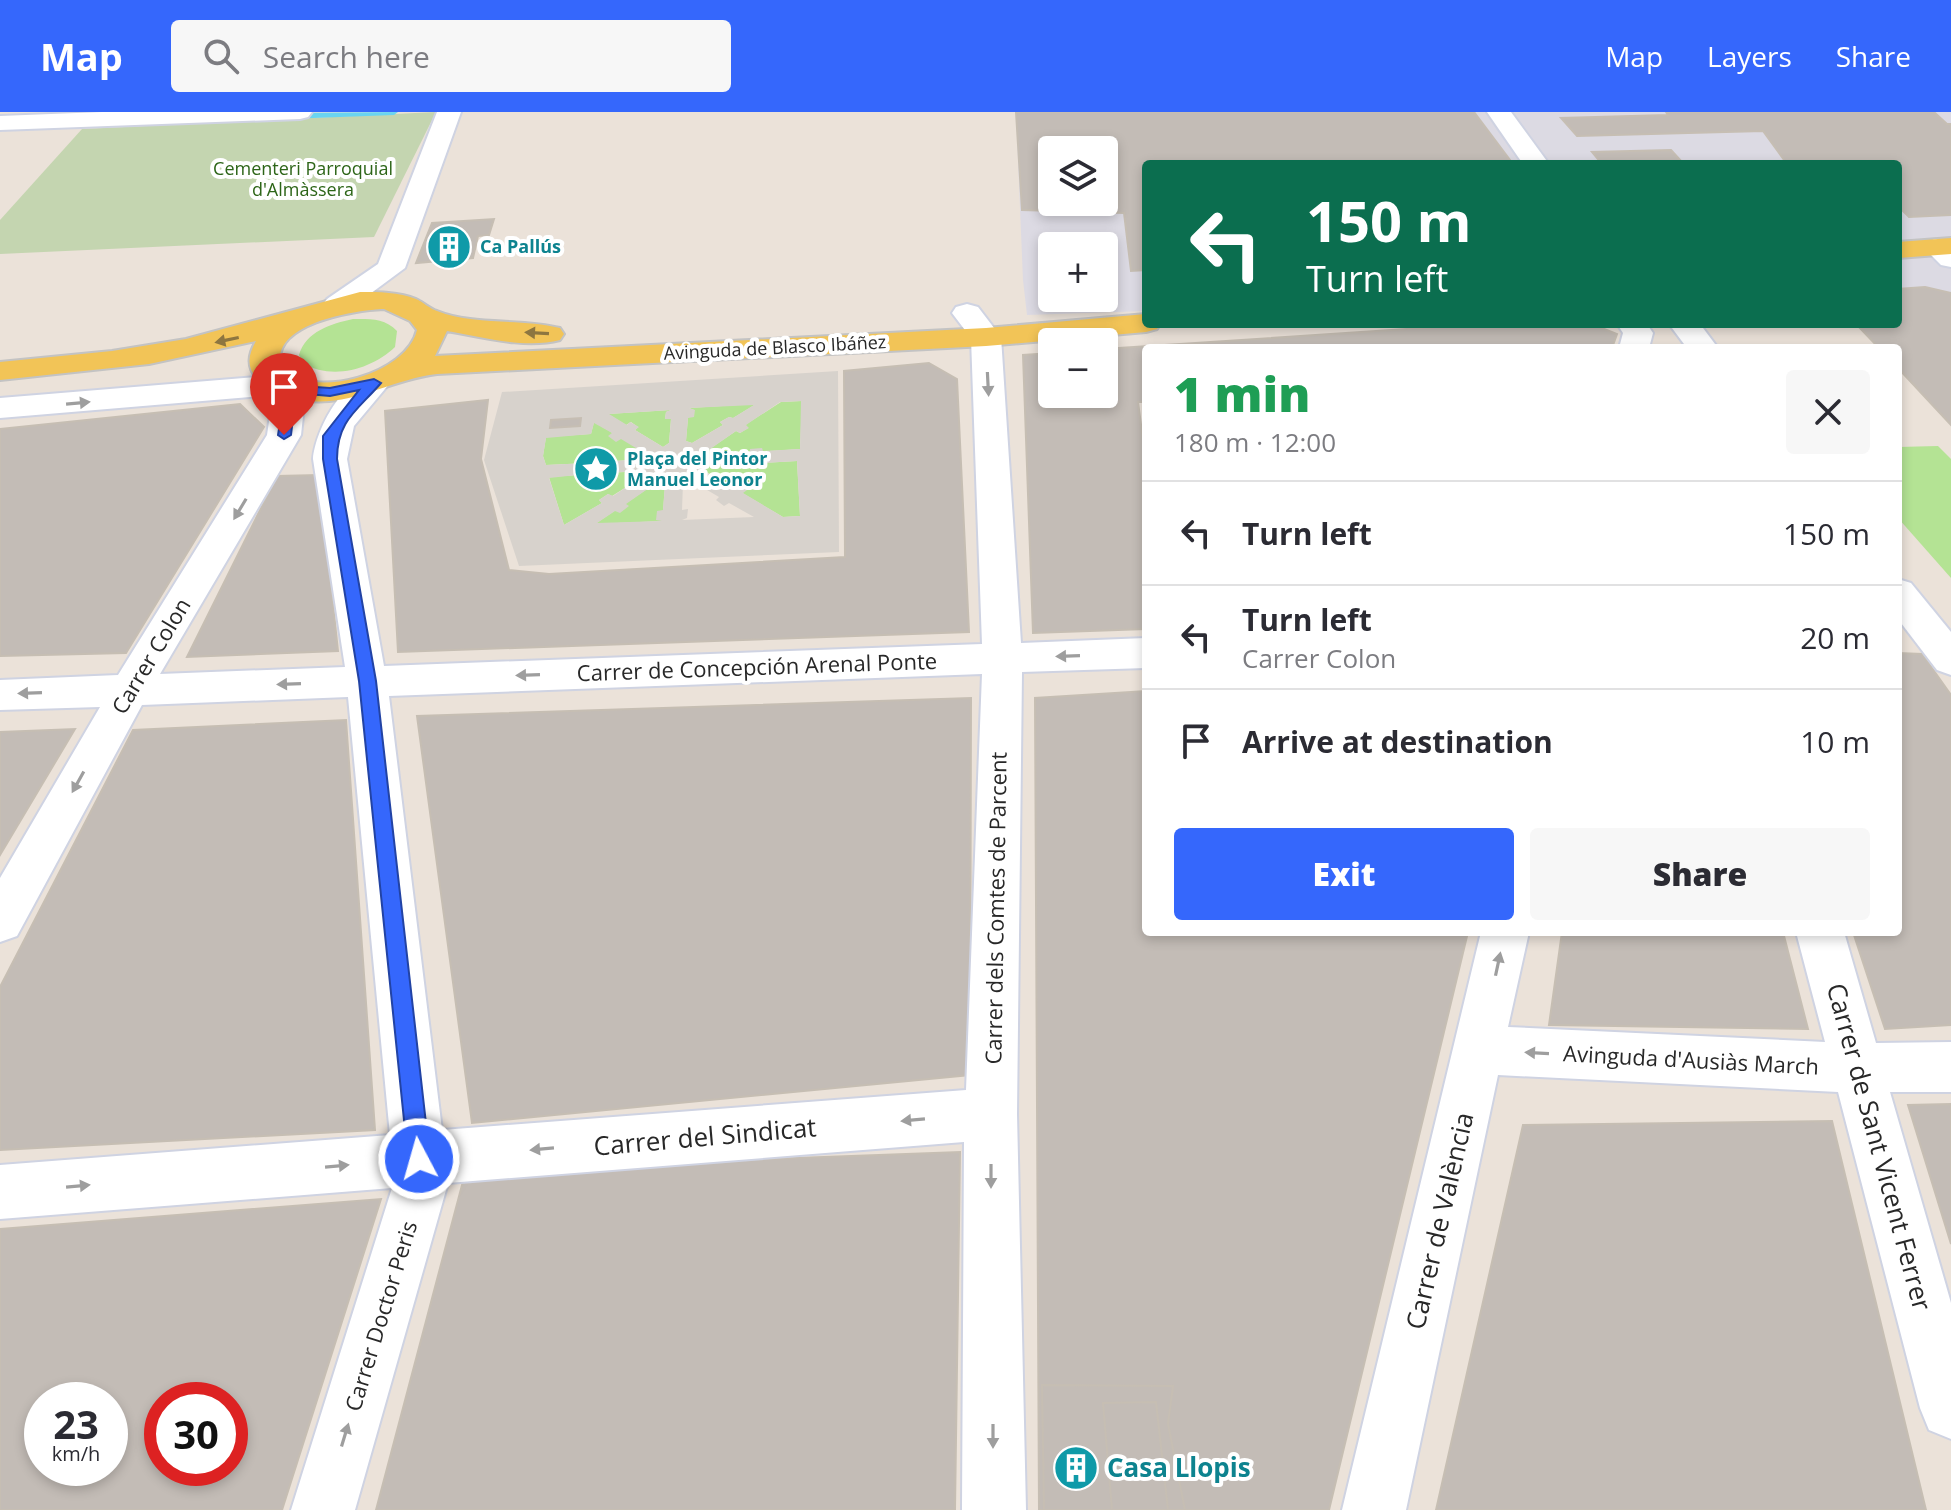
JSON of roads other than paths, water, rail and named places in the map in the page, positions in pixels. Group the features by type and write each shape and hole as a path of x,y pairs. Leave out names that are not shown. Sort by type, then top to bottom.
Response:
{"main road":[{"path":"1902,250 1946,251"},
{"name":"Avinguda de Blasco Ibáñez","path":"280,382 330,392 389,376 524,358 622,357 976,325 1142,299"},
{"name":"Avinguda de Blasco Ibáñez","path":"302,318 337,305 378,301 498,331 573,335 1142,323"},
{"path":"389,376 420,356 430,343 432,330 420,313"},
{"path":"0,371 91,364 238,338 302,318"},
{"path":"280,382 263,360 268,345 302,318"},
{"path":"91,364 236,369 280,382"}],"street":[{"path":"0,123 300,112"},
{"path":"337,305 391,268 449,112"},
{"path":"1499,112 1533,160"},
{"path":"391,268 420,313"},
{"name":"Carrer dels Comtes de Parcent","path":"976,325 1002,658 991,1114 994,1510"},
{"path":"1687,328 1700,344"},
{"name":"Carrer Doctor Peris","path":"323,1510 428,1160 419,1159 367,681 330,459 330,436 353,404 389,376"},
{"path":"0,408 280,382"},
{"name":"Carrer Colon","path":"0,921 130,690 284,435 280,382"},
{"path":"1902,602 1911,625 1951,660"},
{"name":"Carrer de Concepción Arenal Ponte","path":"0,695 1142,653"},
{"name":"Carrer de València","path":"1374,1510 1504,936"},
{"name":"Carrer de Sant Vicent Ferrer","path":"1821,936 1951,1408"},
{"name":"Avinguda d'Ausiàs March","path":"1480,1050 1855,1068 1951,1067"},
{"name":"Carrer del Sindicat","path":"0,1192 991,1114"}],"waterway":[{"path":"287,116 394,112"}],"place":[{"name":"Ca Pallús","path":"449,247"},
{"name":"Plaça del Pintor Manuel Leonor","path":"596,469"},
{"name":"Casa Llopis","path":"1076,1468"}],"park label":[{"name":"Cementeri Parroquial d'Almàssera","path":"303,179"}]}
